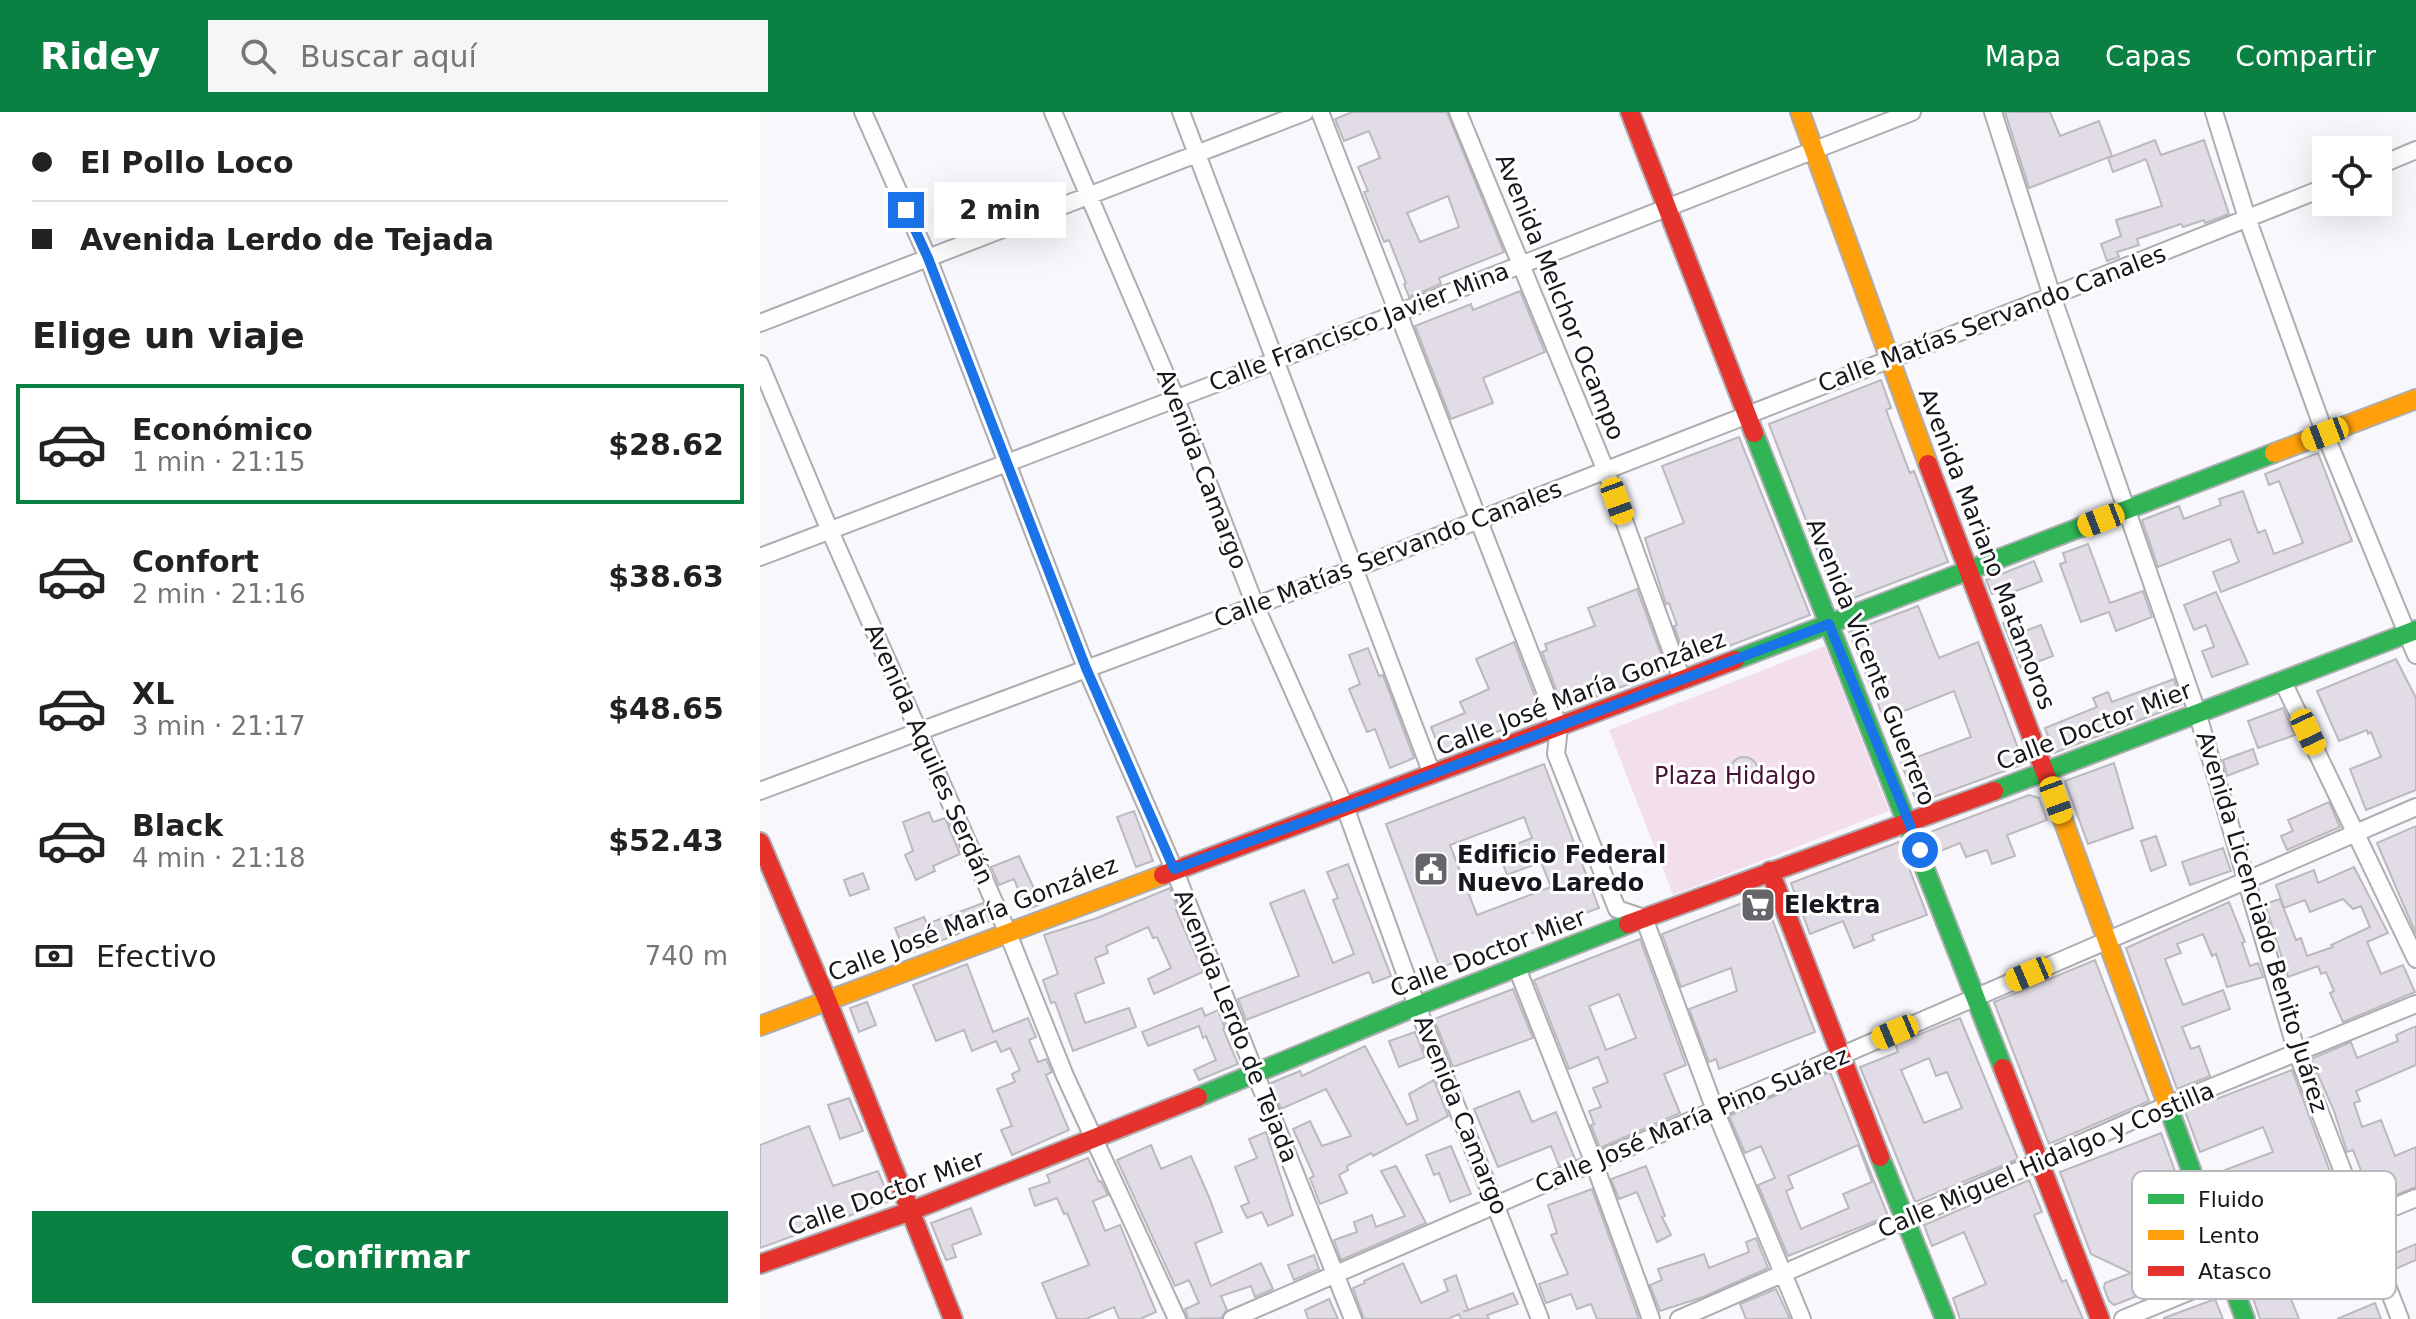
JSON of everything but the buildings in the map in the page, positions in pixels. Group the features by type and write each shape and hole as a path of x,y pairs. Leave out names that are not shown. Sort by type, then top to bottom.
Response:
{"main road":[{"name":"Avenida Vicente Guerrero","path":"1630,112 2100,1319"},
{"name":"Avenida Mariano Matamoros","path":"1800,112 1967,572 2046,772 2192,1171"},
{"name":"Calle José María González","path":"760,1026 1007,931 1559,727 2416,399"},
{"name":"Calle Doctor Mier","path":"760,1264 911,1211 1094,1140 1253,1072 1644,918 2046,772 2411,632"},
{"path":"760,842 827,1000 953,1319"},
{"path":"1770,871 1945,1319"},
{"name":"Avenida Mariano Matamoros","path":"2238,1299 2245,1319"}],"street":[{"name":"Avenida Lerdo de Tejada","path":"863,112 928,258 1086,668 1174,869 1353,1319"},
{"name":"Avenida Camargo","path":"1053,112 1176,399 1255,605 1345,807 1417,1006 1540,1319"},
{"path":"1181,112 1432,774"},
{"path":"760,323 1305,112"},
{"path":"1320,112 1400,311 1559,727 1556,754 1617,909 1644,918 1715,1110 1802,1319"},
{"name":"Avenida Melchor Ocampo","path":"1458,112 1606,471 1682,680"},
{"name":"Calle Francisco Javier Mina","path":"760,557 1275,361 1912,112"},
{"name":"Avenida Licenciado Benito Juárez","path":"1993,112 2052,296 2197,712 2297,1053 2343,1171"},
{"path":"2214,112 2247,218 2325,434 2411,632 2416,655"},
{"path":"2392,160 2416,150"},
{"name":"Calle Matías Servando Canales","path":"760,791 1356,568 2312,192"},
{"name":"Avenida Aquiles Serdán","path":"760,364 830,531 1007,931 1065,1076 1177,1319"},
{"path":"2283,682 2416,959"},
{"name":"Calle José María Pino Suárez","path":"1232,1319 2416,807"},
{"path":"1517,968 1651,1319"},
{"name":"Calle Miguel Hidalgo y Costilla","path":"1679,1319 2168,1105 2416,1004"},
{"path":"2396,1207 2416,1198"},
{"path":"2123,1319 2170,1299"},
{"name":"Avenida Licenciado Benito Juárez","path":"2392,1299 2400,1319"}],"green space":[{"name":"Plaza Hidalgo","path":"1825,646 1889,811 1673,895 1609,730"}],"traffic: fast":[{"path":"1754,433 2003,1068"},
{"path":"1735,660 2274,453"},
{"path":"1994,791 2416,630"},
{"path":"1198,1097 1417,1006 1628,924"},
{"path":"2169,1109 2191,1171"},
{"path":"1880,1157 1945,1319"},
{"path":"2238,1299 2245,1319"}],"traffic: slow":[{"path":"1800,112 1928,464"},
{"path":"2274,453 2416,399"},
{"path":"2060,812 2169,1109"},
{"path":"760,1026 1163,875"}],"traffic: jam":[{"path":"1630,112 1754,433"},
{"path":"1928,464 2060,812"},
{"path":"1163,875 1735,660"},
{"path":"1628,924 1994,791"},
{"path":"760,842 827,1000 953,1319"},
{"path":"1770,871 1880,1157"},
{"path":"2003,1068 2100,1319"},
{"path":"760,1264 911,1211 1198,1097"}],"place":[{"name":"Edificio Federal Nuevo Laredo","path":"1431,869"},
{"name":"Elektra","path":"1758,905"}],"route":[{"path":"906,210 928,258 1086,668 1174,869 1829,624 1920,850"}]}
